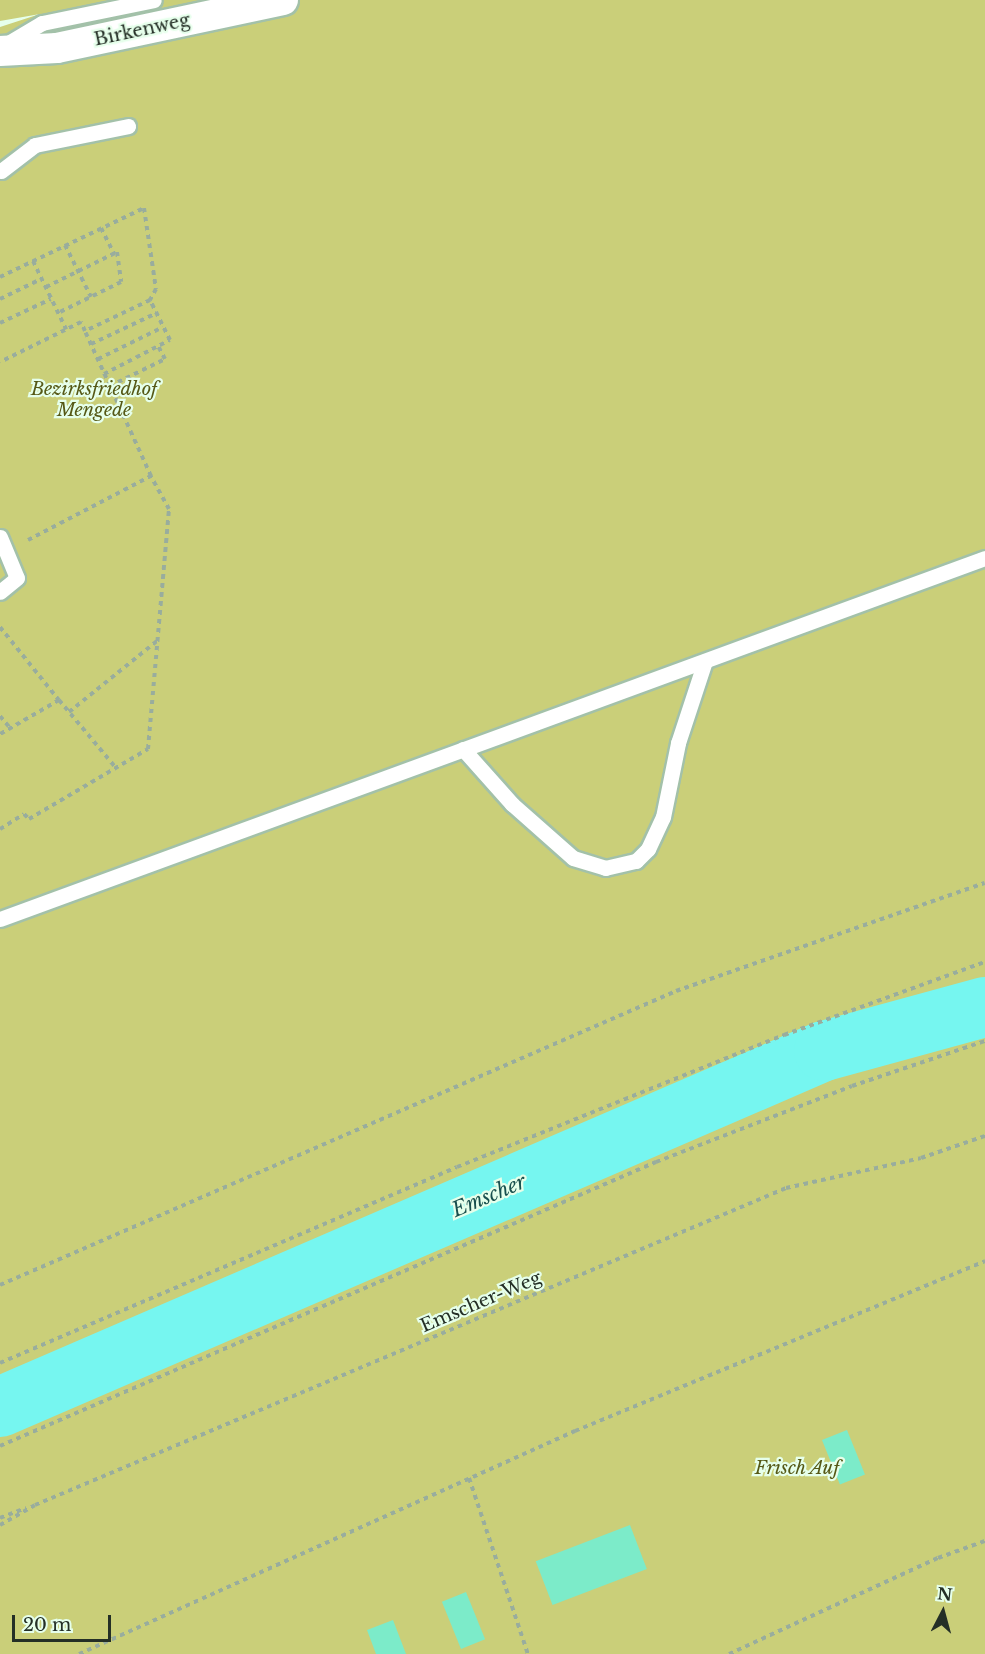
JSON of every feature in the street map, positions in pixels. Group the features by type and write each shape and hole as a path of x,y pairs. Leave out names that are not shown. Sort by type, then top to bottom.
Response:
{"street":[{"name":"Birkenweg","path":"0,49 57,48 283,0"}],"lane":[{"path":"0,49 42,23 154,0"},
{"path":"0,168 35,145 128,126"},
{"path":"0,592 17,578 3,544"},
{"path":"0,919 985,558"},
{"path":"463,749 512,804 573,858 604,868 636,861 648,849 663,818 678,743 705,661"}],"path":[{"path":"0,277 144,208 156,289 150,300 85,331"},
{"path":"101,228 114,254"},
{"path":"65,245 91,297"},
{"path":"46,287 117,252 121,282 58,313"},
{"path":"33,261 66,329"},
{"path":"0,299 42,279"},
{"path":"0,323 51,299"},
{"path":"104,374 170,340 150,300"},
{"path":"91,345 157,313"},
{"path":"0,362 81,322 169,509 148,750 29,819 24,814 0,829"},
{"path":"98,359 164,327"},
{"path":"110,386 165,359 158,346"},
{"path":"3,544 152,476"},
{"path":"0,627 116,768"},
{"path":"69,712 157,641"},
{"path":"0,734 59,700"},
{"path":"0,716 10,728"},
{"path":"0,1285 676,991 985,882"},
{"path":"0,1363 457,1167 784,1035 985,962"},
{"path":"0,1446 656,1162 852,1086 985,1041"},
{"name":"Emscher-Weg","path":"0,1525 35,1505 786,1188 921,1158 985,1136"},
{"path":"79,1654 469,1478 985,1261"},
{"path":"469,1478 528,1654"},
{"path":"0,1518 35,1505"},
{"path":"729,1654 938,1558 985,1541"}],"green space":[{"path":"0,0 985,0 985,1007 981,1008 985,1008 985,1654 0,1654 0,27 40,14 0,21"}],"building":[{"path":"847,1430 865,1475 840,1485 822,1440"},
{"path":"630,1525 647,1569 553,1605 536,1561"},
{"path":"466,1592 485,1639 461,1649 442,1602"},
{"path":"393,1620 406,1654 376,1654 367,1630"}],"waterway":[{"name":"Emscher","path":"0,1407 824,1051 985,1007"}],"park label":[{"name":"Bezirksfriedhof Mengede","path":"94,400"},
{"name":"Frisch Auf","path":"797,1468"}]}
